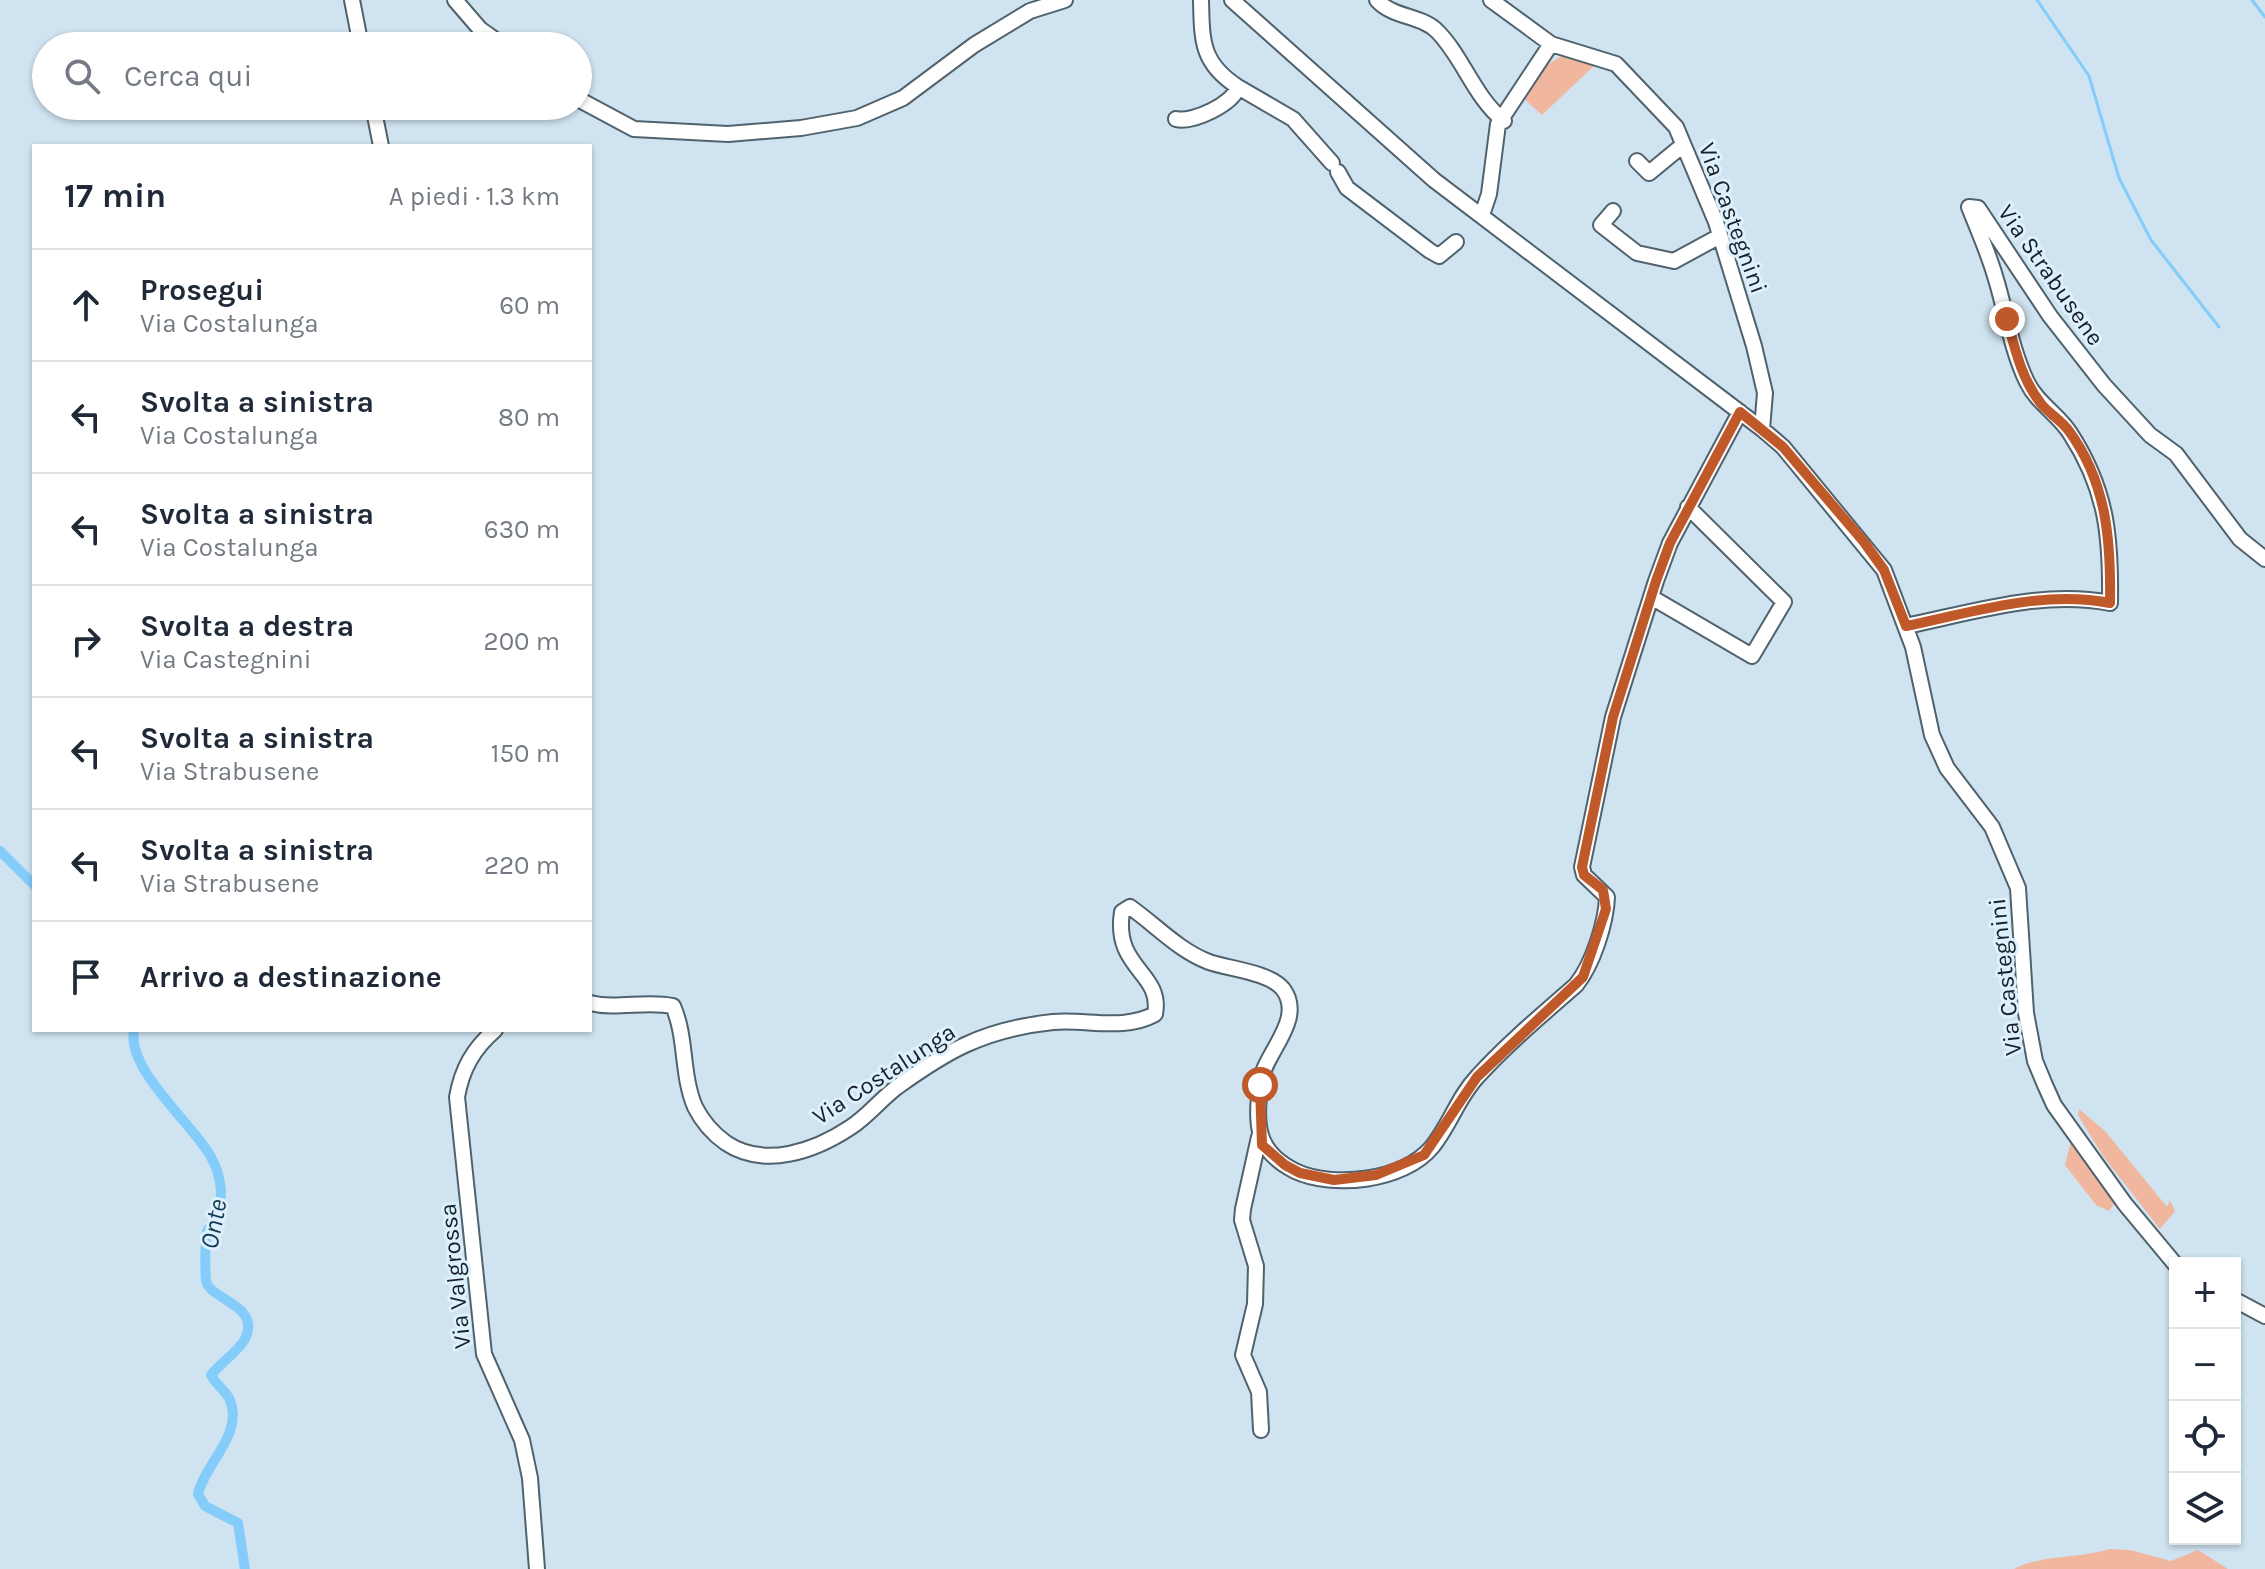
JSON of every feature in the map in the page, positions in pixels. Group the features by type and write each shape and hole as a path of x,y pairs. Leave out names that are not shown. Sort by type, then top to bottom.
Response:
{"street":[{"path":"352,0 358,32"},
{"path":"455,0 484,32"},
{"path":"592,106 634,129 728,134 801,128 857,118 903,98 974,45 1030,11 1065,0"},
{"path":"1201,0 1208,58 1219,75 1293,119 1335,167 1347,188 1430,251 1439,256 1456,242"},
{"name":"Via Castegnini","path":"1232,0 1434,180 1783,447 1884,570 1906,626 1932,735 1947,768 1992,827 2018,888 2026,1013 2035,1061 2054,1105 2125,1204 2169,1257"},
{"path":"1377,0 1387,12 1435,28 1502,120"},
{"name":"Via Castegnini","path":"1491,0 1551,44 1615,67 1676,127 1720,236 1765,393 1762,429"},
{"path":"1482,215 1502,120 1551,44"},
{"path":"1176,119 1190,120 1233,98 1238,87"},
{"path":"376,120 381,144"},
{"path":"1637,161 1649,173 1683,145"},
{"name":"Via Strabusene","path":"1906,626 2040,598 2082,597 2110,603 2110,541 2105,506 2089,466 2068,429 2044,407 2027,383 1983,238 1969,207 1978,208 2050,316 2104,385 2150,435 2176,454 2240,539 2265,559"},
{"path":"1613,211 1601,225 1637,253 1674,261 1720,236"},
{"path":"1259,1137 1262,1145 1285,1165 1317,1178 1376,1175 1417,1160 1436,1141 1477,1077 1583,977 1606,909 1607,897 1584,875 1582,867 1613,717 1651,597 1688,507 1740,412"},
{"path":"1651,597 1752,656 1784,602 1688,507"},
{"name":"Via Costalunga","path":"592,1004 610,1008 655,1003 673,1006 681,1031 686,1076 696,1107 710,1132 735,1149 756,1157 775,1158 825,1141 852,1126 895,1088 965,1045 1007,1031 1054,1022 1141,1022 1155,1014 1155,991 1125,953 1120,938 1122,912 1130,907 1178,947 1207,961 1274,982 1285,993 1288,1011 1285,1032 1266,1060 1262,1072 1259,1137"},
{"name":"Via Valgrossa","path":"493,1032 473,1053 461,1074 457,1097 484,1354 522,1440 530,1478 537,1569"},
{"path":"1259,1137 1242,1220 1256,1266 1255,1304 1243,1355 1259,1392 1261,1430"},
{"path":"2241,1303 2265,1316"}],"shaded area":[{"path":"1561,56 1596,64 1542,115 1521,96 1538,71"},
{"path":"2079,1109 2106,1132 2167,1207 2170,1200 2175,1211 2160,1229 2103,1156 2078,1115"},
{"path":"2073,1133 2117,1200 2109,1211 2096,1205 2065,1165"},
{"path":"2110,1549 2130,1550 2171,1561 2198,1550 2228,1569 2014,1569 2037,1561"}],"waterway":[{"path":"2037,0 2089,76 2119,178 2151,240 2219,327"},
{"path":"2252,0 2265,17"},
{"name":"Onte","path":"0,851 32,883"},
{"name":"Onte","path":"134,1032 134,1046 140,1062 211,1157 220,1181 220,1205 206,1235 206,1280 215,1293 241,1310 248,1327 242,1344 211,1375 230,1400 232,1425 198,1494 205,1506 238,1523 245,1569"}],"route":[{"path":"1260,1085 1259,1137 1272,1156 1285,1165 1300,1173 1334,1180 1394,1170 1424,1155 1477,1077 1583,977 1606,909 1607,897 1584,875 1582,867 1620,693 1670,543 1740,412 1783,447 1864,542 1884,570 1906,626 2040,598 2082,597 2110,603 2110,541 2105,506 2089,466 2068,429 2044,407 2027,383 2007,319"}]}
